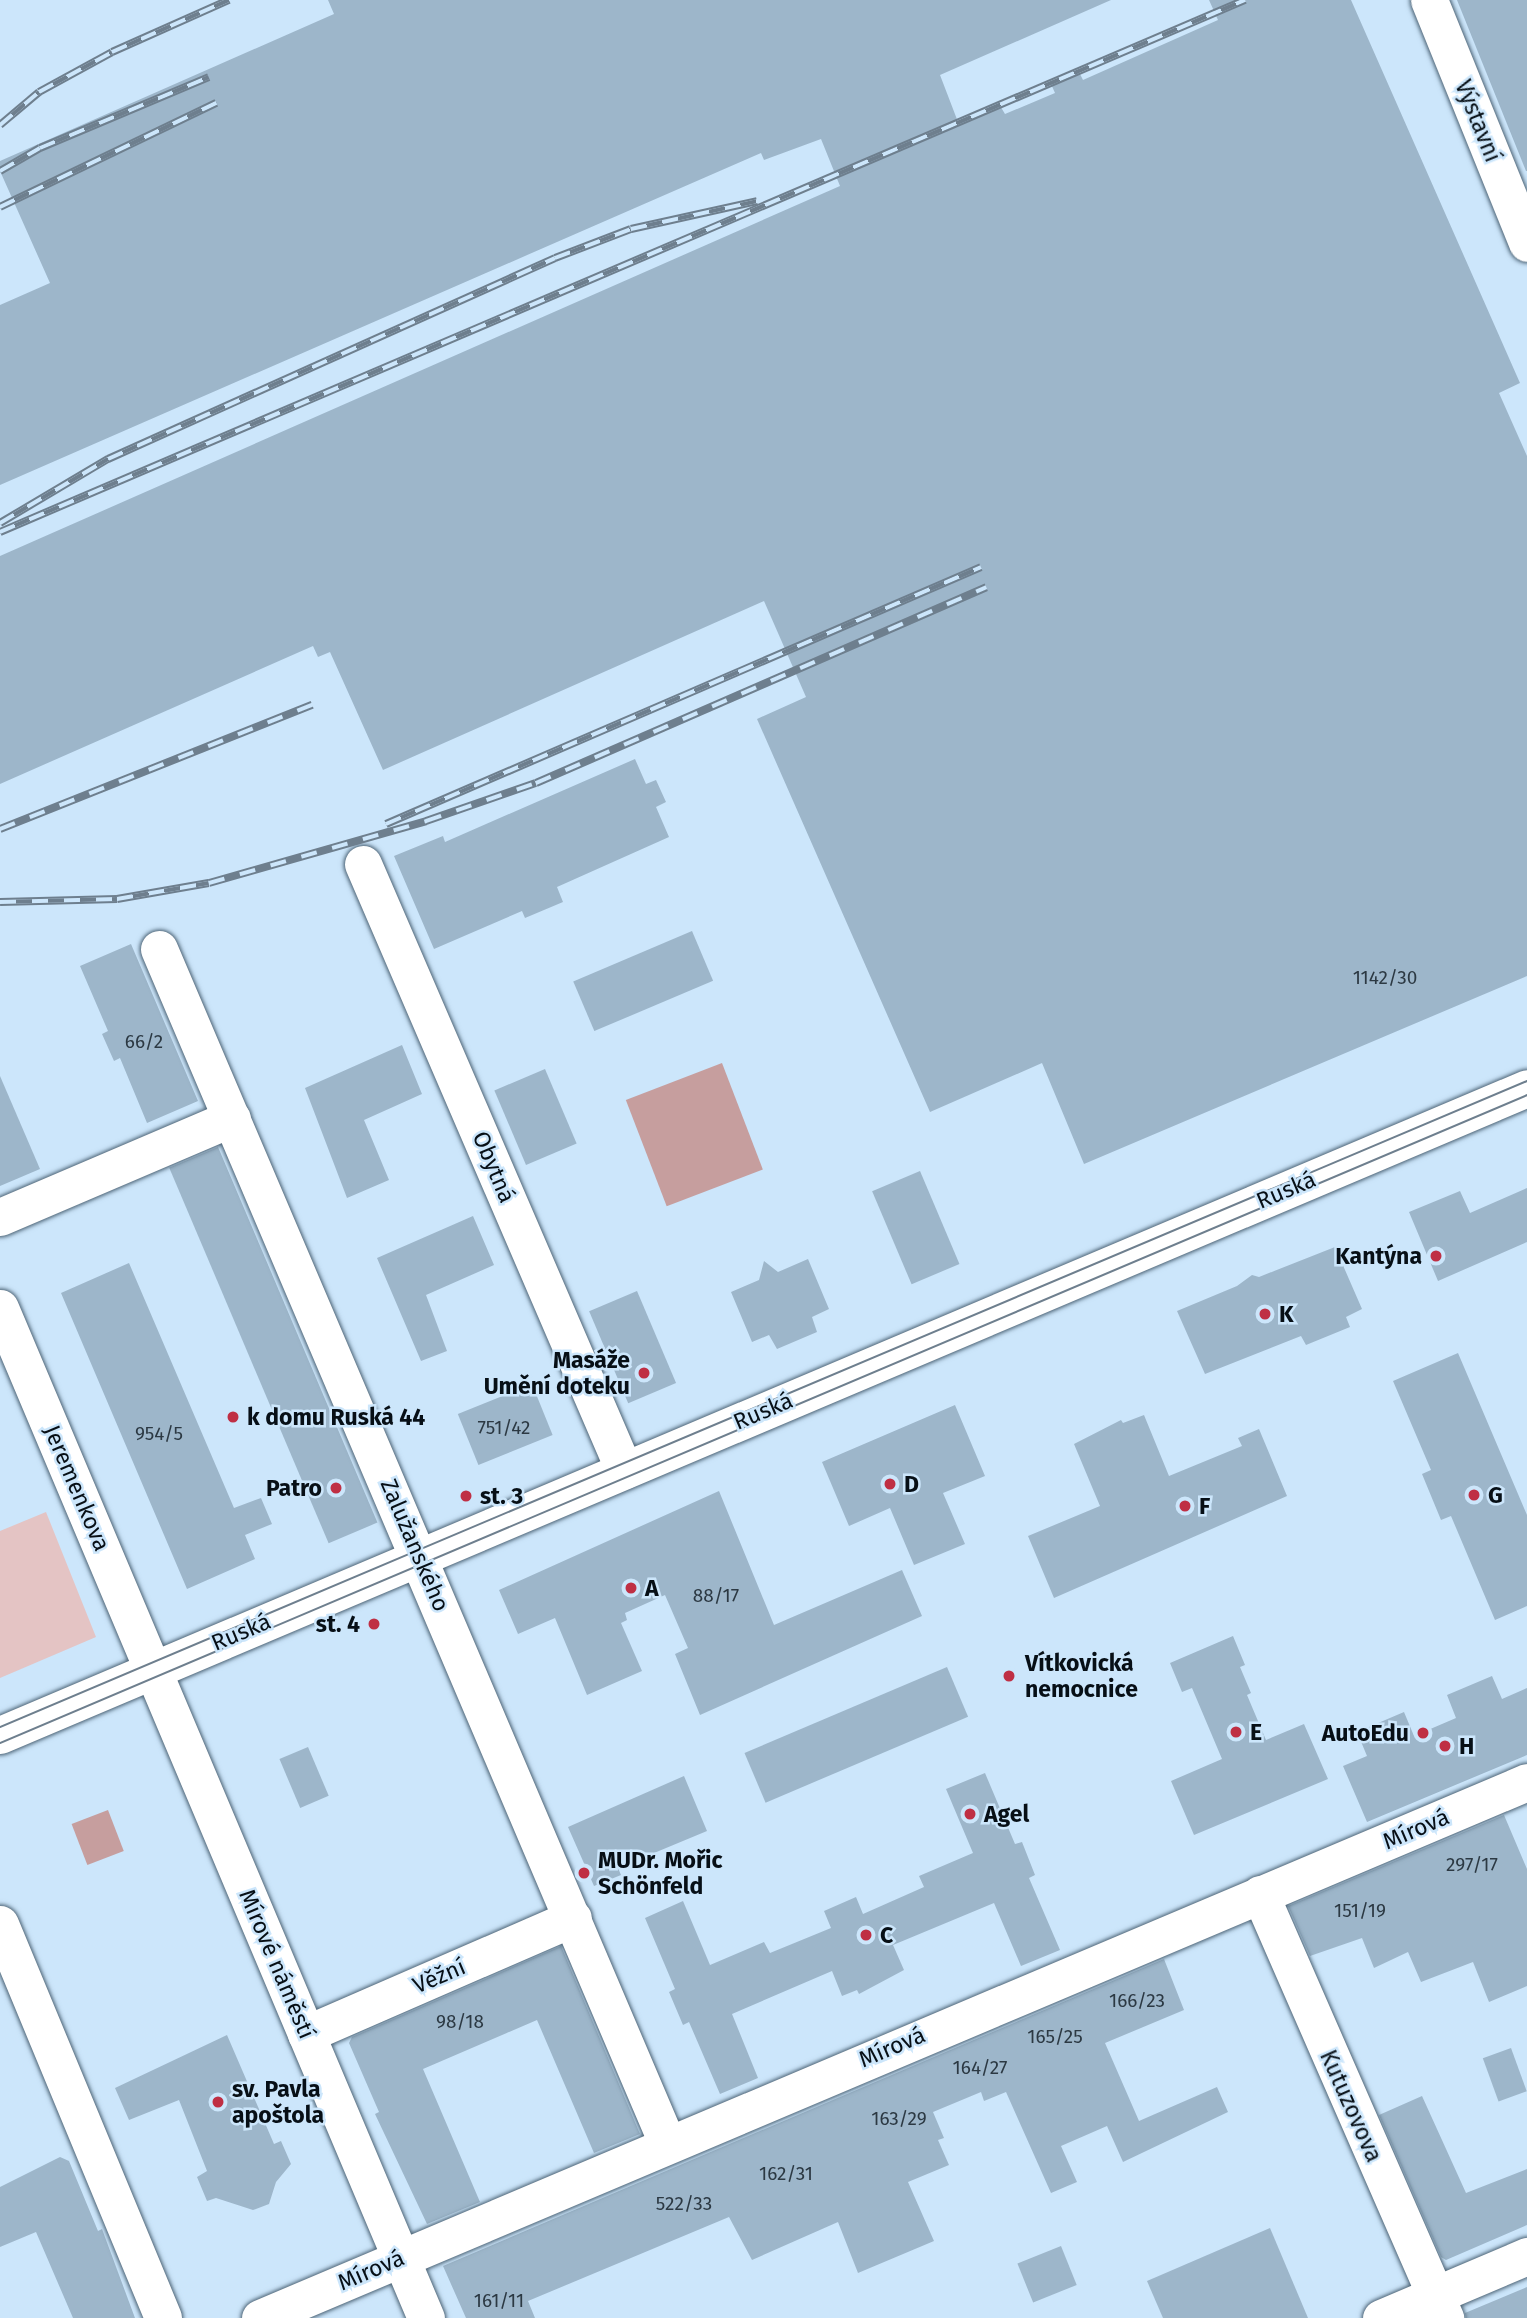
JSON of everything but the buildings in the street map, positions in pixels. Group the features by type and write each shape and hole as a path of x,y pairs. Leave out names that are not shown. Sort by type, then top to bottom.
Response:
{"street":[{"name":"Výstavní","path":"1429,0 1527,243"},
{"name":"Obytná","path":"363,864 624,1470"},
{"name":"Zalužanského","path":"159,949 421,1556 667,2143"},
{"name":"Ruská","path":"0,1735 1527,1088"},
{"path":"0,1217 232,1118"},
{"name":"Jeremenkova","path":"0,1308 152,1670"},
{"name":"Mírové náměstí","path":"152,1670 401,2258"},
{"name":"Mírová","path":"260,2318 667,2143 1527,1782"},
{"name":"Kutuzovova","path":"1260,1894 1440,2306"},
{"name":"Věžní","path":"306,2034 573,1918"},
{"path":"0,1924 163,2318"},
{"path":"1381,2318 1440,2306 1527,2256"},
{"path":"401,2258 426,2318"}],"shaded area":[{"path":"722,1063 763,1169 667,1206 626,1100"},
{"path":"46,1512 96,1637 0,1678 0,1531"},
{"path":"108,1810 124,1851 87,1865 72,1824"}],"tram line":[{"path":"0,1727 1527,1081"},
{"path":"0,1743 1527,1095"}],"railway":[{"path":"0,125 39,92 112,52 229,0"},
{"path":"0,532 1245,0"},
{"path":"0,171 40,148 209,77"},
{"path":"0,207 216,103"},
{"path":"0,523 108,459 555,258 631,229 757,201"},
{"path":"386,824 981,567"},
{"path":"0,902 117,899 209,883 426,821 536,783 986,587"},
{"path":"0,829 312,705"}],"place":[{"name":"Kantýna","path":"1436,1256"},
{"name":"K","path":"1265,1314"},
{"name":"Masáže Umění doteku","path":"644,1373"},
{"name":"k domu Ruská 44","path":"233,1417"},
{"name":"D","path":"890,1484"},
{"name":"Patro","path":"336,1488"},
{"name":"G","path":"1474,1495"},
{"name":"st. 3","path":"466,1496"},
{"name":"F","path":"1185,1506"},
{"name":"A","path":"631,1588"},
{"name":"st. 4","path":"374,1624"},
{"name":"Vítkovická nemocnice","path":"1009,1676"},
{"name":"E","path":"1236,1732"},
{"name":"AutoEdu","path":"1423,1733"},
{"name":"H","path":"1445,1746"},
{"name":"Agel","path":"970,1814"},
{"name":"MUDr. Mořic Schönfeld","path":"584,1873"},
{"name":"C","path":"866,1935"},
{"name":"sv. Pavla apoštola","path":"218,2102"}]}
